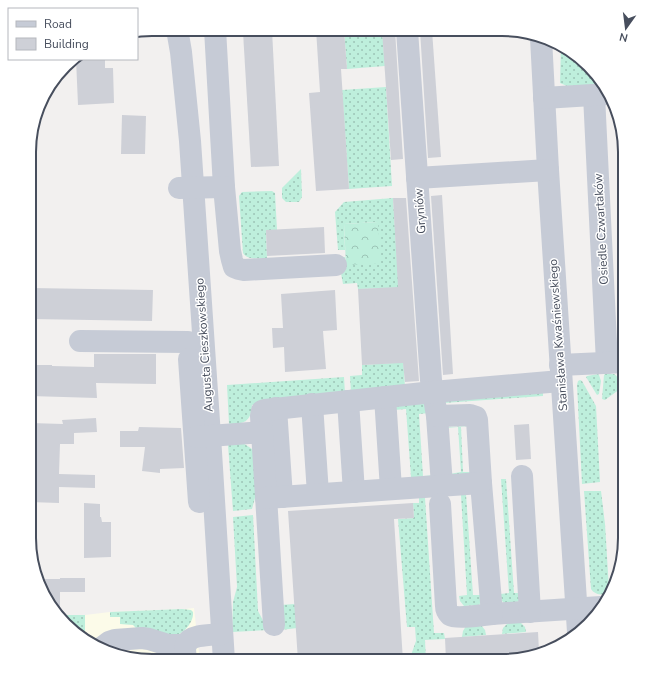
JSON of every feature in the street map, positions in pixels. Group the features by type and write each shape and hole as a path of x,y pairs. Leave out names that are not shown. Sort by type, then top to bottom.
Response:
{"street":[{"name":"Augusta Cieszkowskiego","path":"173,36 172,99 186,188 215,635 222,654"},
{"name":"Augusta Cieszkowskiego","path":"178,36 190,142 186,188 188,342 202,436"},
{"path":"215,36 224,187 232,262 236,268 244,270 336,265"},
{"name":"Gryniów","path":"407,36 431,380 437,416 446,606 451,615 458,617 492,614"},
{"name":"Stanisława Kwaśniewskiego","path":"540,43 577,625"},
{"name":"Osiedle Czwartaków","path":"276,408 432,392 561,373 616,362 601,95 544,98"},
{"path":"417,178 548,170"},
{"path":"186,188 224,187"},
{"path":"80,341 188,342"},
{"path":"385,397 391,489"},
{"path":"348,401 354,492"},
{"path":"312,404 318,494"},
{"path":"274,497 262,432 261,416 262,411 276,408 274,625"},
{"path":"437,416 470,415 476,417 477,420 492,614 594,608"},
{"path":"202,436 262,432"},
{"path":"522,476 530,612"},
{"path":"274,497 391,489 441,495 481,483"},
{"name":"Augusta Cieszkowskiego","path":"211,654 215,635"},
{"path":"106,644 115,640 142,638 168,645 186,653 189,640 193,638 215,635"}],"shaded area":[{"path":"194,608 199,654 145,654 130,652 108,645 85,632 85,615 110,612"}],"green space":[{"path":"344,36 382,36 385,66 347,69"},
{"path":"561,53 584,70 596,84 567,86 560,83"},
{"path":"386,87 392,186 349,189 342,90"},
{"path":"301,169 302,197 299,202 286,202 282,198 282,188"},
{"path":"272,191 275,193 277,230 266,230 267,258 245,256 243,253 239,196 242,192"},
{"path":"393,198 405,387 351,393 350,376 362,375 362,365 394,363 390,288 358,289 357,283 343,284 338,257 345,257 346,265 378,222 344,224 345,250 338,250 335,212 344,202"},
{"path":"378,222 381,263 346,265 344,224"},
{"path":"598,374 601,381 599,394 597,395 586,377"},
{"path":"614,374 618,378 618,390 605,400 602,399 604,375"},
{"path":"344,377 345,394 252,405 250,415 246,421 229,424 227,385"},
{"path":"580,380 596,406 600,482 582,484 577,385 578,381"},
{"path":"543,388 543,396 444,403 445,398"},
{"path":"422,397 429,413 419,414 423,476 435,475 434,477 411,477 406,409 395,410 395,406"},
{"path":"472,426 461,427 463,472 475,472 473,475 449,474 461,472 458,427 446,427"},
{"path":"243,443 254,452 258,487 252,509 233,511 228,445"},
{"path":"501,479 506,479 514,593 524,593 521,601 505,604 502,601 500,594 509,593"},
{"path":"584,491 601,491 605,524 609,583 603,594 598,594 591,589"},
{"path":"466,494 473,595 483,595 479,605 464,606 460,601 459,596 467,595 461,495"},
{"path":"419,498 425,498 434,633 444,633 445,639 425,640 426,654 411,654 416,641 415,627 407,627 398,519 414,518 413,503 419,503"},
{"path":"253,515 258,611 268,630 232,632 233,602 237,587 233,517"},
{"path":"295,604 297,628 281,630 280,605"},
{"path":"182,609 191,610 193,612 192,620 188,627 175,636 136,628 133,625 120,624 120,617 110,617 110,612"},
{"path":"66,615 85,615 85,632"},
{"path":"508,623 521,623 525,627 526,632 502,634 503,628"},
{"path":"481,625 485,630 486,635 462,637 466,626"}],"building":[{"path":"243,36 272,36 279,166 251,167"},
{"path":"316,36 344,36 347,69 341,69 349,189 316,191 309,93 320,92"},
{"path":"382,36 395,36 403,159 391,160"},
{"path":"420,36 432,36 441,157 428,158"},
{"path":"83,60 105,60 105,68 113,68 114,103 78,105 76,65"},
{"path":"122,115 146,116 145,154 121,154"},
{"path":"442,195 453,374 443,375 431,196"},
{"path":"393,198 406,198 419,381 405,382 403,363 362,365 358,289 398,287"},
{"path":"324,227 325,253 267,256 266,230"},
{"path":"36,288 153,290 152,321 36,319"},
{"path":"335,290 337,330 323,331 326,369 285,372 284,347 273,348 272,328 283,328 281,294"},
{"path":"94,354 156,354 156,384 96,383 97,398 36,396 36,365 94,367"},
{"path":"96,418 97,432 74,433 74,444 60,444 59,474 95,475 95,488 59,487 59,503 36,502 36,423 63,424 62,420"},
{"path":"529,424 531,459 516,460 514,425"},
{"path":"139,427 181,428 184,468 160,469 160,473 142,471 145,447 120,447 120,431 138,431"},
{"path":"84,503 100,504 100,517 102,522 111,522 111,557 84,558"},
{"path":"413,503 414,518 394,519 403,654 298,654 288,511"},
{"path":"85,578 85,592 60,592 60,608 44,579"},
{"path":"538,632 539,648 509,654 446,654 445,638"}]}
